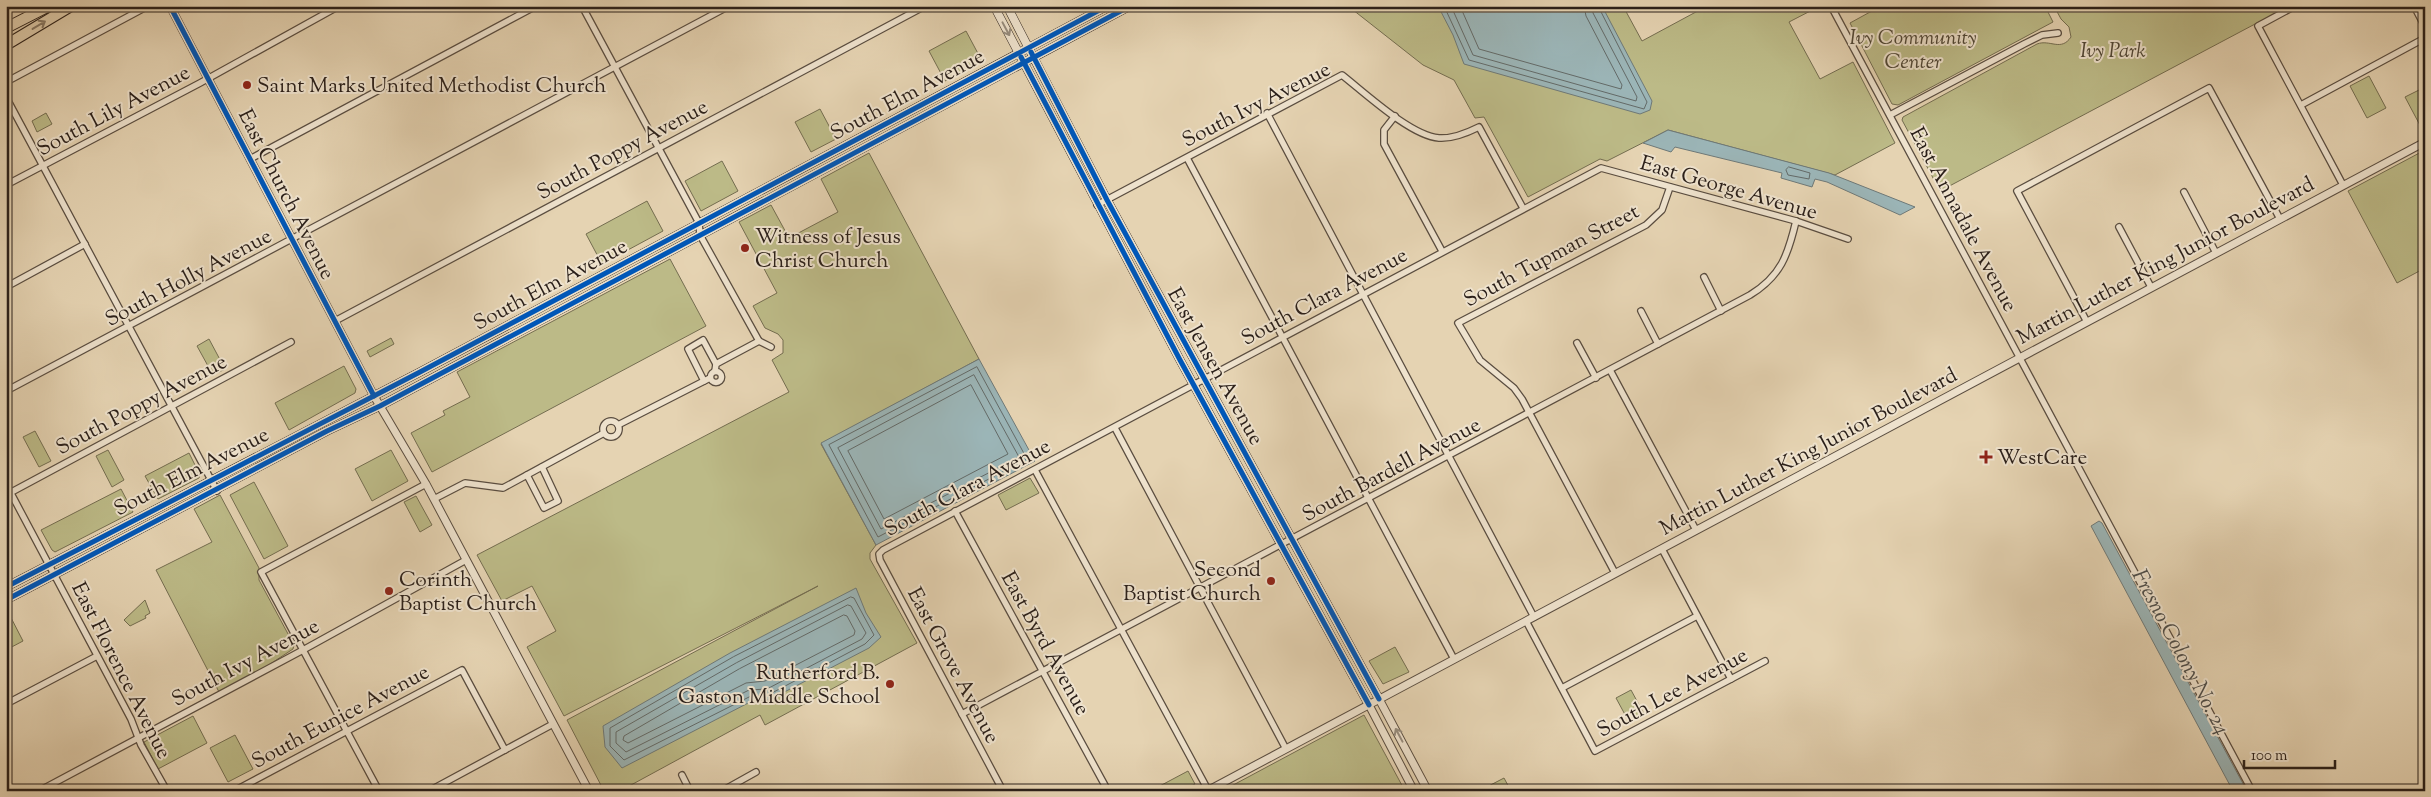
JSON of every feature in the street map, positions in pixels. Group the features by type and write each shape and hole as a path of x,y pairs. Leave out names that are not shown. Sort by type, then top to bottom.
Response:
{"highway":[{"path":"6,28 49,6"},
{"path":"6,45 72,6"}],"main road":[{"name":"East Jensen Avenue","path":"994,6 1097,205 1368,705"},
{"name":"East Jensen Avenue","path":"1007,6 1107,200 1379,699"},
{"name":"South Elm Avenue","path":"6,587 374,396 1107,6"},
{"name":"South Elm Avenue","path":"6,600 217,491 327,431 380,406 1130,6"}],"street":[{"path":"6,82 148,6"},
{"name":"East Church Avenue","path":"170,6 374,396 426,484 589,791"},
{"name":"South Lily Avenue","path":"6,185 209,78 339,6"},
{"path":"250,158 536,6"},
{"path":"582,6 699,223 700,236 759,341 771,347"},
{"name":"South Holly Avenue","path":"6,392 729,6"},
{"name":"South Poppy Avenue","path":"335,321 925,6"},
{"name":"East Annadale Avenue","path":"1831,6 2252,791"},
{"path":"2295,6 2258,26 2342,185"},
{"path":"2414,6 2425,27"},
{"path":"1890,115 2042,35 2058,33"},
{"path":"2300,105 2425,38"},
{"name":"South Ivy Avenue","path":"1097,205 1342,74 1395,116 1420,133 1438,138 1461,135 1479,127 1523,208"},
{"path":"2087,322 2017,191 2209,88 2280,219"},
{"path":"6,96 217,491"},
{"path":"1267,113 1534,617"},
{"path":"1395,116 1384,130 1384,144 1442,251"},
{"name":"Martin Luther King Junior Boulevard","path":"1207,791 2425,142"},
{"path":"1187,158 1454,659"},
{"name":"South Clara Avenue","path":"879,554 883,550 955,511 1115,428 1204,378 1600,168"},
{"name":"East George Avenue","path":"1600,168 1796,221 1848,239"},
{"name":"South Tupman Street","path":"1530,414 1514,388 1480,360 1458,323 1646,225 1662,210 1670,187"},
{"path":"2184,192 2216,253"},
{"name":"South Bardell Avenue","path":"962,714 1530,414 1762,288 1778,271 1790,245 1796,221"},
{"path":"2119,227 2150,287"},
{"path":"6,287 85,244"},
{"path":"1704,278 1721,311"},
{"path":"1641,311 1658,344"},
{"path":"618,425 710,378 715,371 716,364 703,340 688,349 704,381"},
{"path":"716,364 759,341"},
{"name":"South Poppy Avenue","path":"8,494 291,342"},
{"path":"1577,343 1596,378"},
{"path":"1610,370 1696,530"},
{"path":"710,378 716,383 721,380 720,373 715,371"},
{"path":"1530,414 1616,573"},
{"path":"607,421 614,421 618,425 619,430 616,436 608,437 604,433 602,428 607,421"},
{"path":"1115,428 1286,748"},
{"path":"434,499 465,483 503,488 604,433"},
{"path":"526,476 544,508 558,501 542,467"},
{"path":"1035,470 1207,791"},
{"name":"East Florence Avenue","path":"6,484 8,494 49,564 167,791"},
{"path":"379,791 261,572 426,484"},
{"name":"East Byrd Avenue","path":"955,511 1108,791"},
{"path":"1662,549 1731,679"},
{"name":"East Grove Avenue","path":"879,554 880,560 1003,791"},
{"name":"South Ivy Avenue","path":"38,791 303,650 466,560"},
{"path":"1526,621 1562,688 1697,616"},
{"path":"6,704 97,656"},
{"name":"South Lee Avenue","path":"1562,688 1596,752 1764,661"},
{"name":"South Eunice Avenue","path":"234,791 462,670 505,750"},
{"name":"East Jensen Avenue","path":"1379,699 1428,791"},
{"name":"East Jensen Avenue","path":"1368,705 1414,791"},
{"path":"428,791 553,724"},
{"path":"722,791 756,772"},
{"path":"682,775 690,791"}],"green space":[{"path":"1348,6 1623,6 1642,41 1707,6 1820,6 1789,22 1820,79 1853,62 1895,143 1835,175 1668,130 1607,161 1600,159 1528,197 1484,117 1475,118 1454,80 1423,65"},
{"name":"Ivy Community Center","path":"1881,6 2045,6 2053,22 1898,105 1892,104 1850,23"},
{"name":"Ivy Park","path":"2054,6 2289,6 1940,191 1902,120 1903,117 2037,44 2063,44 2071,37 2069,27 2061,19"},
{"path":"966,31 982,61 945,81 929,51"},
{"path":"2369,76 2386,108 2367,118 2350,86"},
{"path":"2419,90 2425,100 2425,128 2422,129 2405,97"},
{"path":"820,109 836,139 811,152 795,122"},
{"path":"46,113 52,124 37,132 32,121"},
{"path":"2425,150 2425,268 2397,283 2348,191"},
{"path":"869,153 979,359 821,444 876,545 870,553 870,559 917,643 765,725 760,715 620,791 604,791 567,720 818,586 564,716 527,647 556,631 532,586 502,601 477,555 789,392 772,360 783,353 783,340 778,334 765,328 753,306 777,293 739,222 771,205 789,238 838,212 821,179"},
{"path":"722,161 738,191 701,211 685,181"},
{"path":"647,201 663,231 602,264 586,234"},
{"path":"670,259 706,326 432,472 411,433 445,415 443,411 470,397 457,372"},
{"path":"391,338 394,344 370,357 367,351"},
{"path":"209,339 225,369 213,375 197,346"},
{"path":"344,366 356,389 355,393 289,430 275,403"},
{"path":"35,431 51,461 39,467 23,437"},
{"path":"108,450 124,480 112,487 96,456"},
{"path":"391,450 408,481 372,501 355,469"},
{"path":"189,453 200,475 199,478 158,499 145,476"},
{"path":"1030,478 1039,493 1006,510 998,495"},
{"path":"254,482 288,546 264,559 230,495"},
{"path":"121,489 133,512 55,552 52,550 41,530"},
{"path":"220,495 259,568 259,580 294,645 293,649 258,672 219,692 156,570 212,542 194,509"},
{"path":"416,496 432,525 420,532 404,502"},
{"path":"145,600 150,613 145,616 146,618 130,626 124,620"},
{"path":"6,608 23,641 6,650"},
{"path":"1395,647 1409,672 1383,684 1369,661"},
{"path":"1631,690 1644,714 1629,722 1616,698"},
{"path":"1364,715 1405,791 1222,791"},
{"path":"193,716 207,743 158,769 144,742"},
{"path":"235,735 253,769 228,782 210,748"},
{"path":"1188,771 1195,784 1182,791 1157,791 1156,788"},
{"path":"1504,778 1511,791 1479,791"}],"water":[{"path":"1438,6 1602,6 1652,101 1650,110 1640,114 1464,64 1453,35"},
{"path":"1668,130 1829,173 1915,207 1900,215 1827,182 1815,179 1812,187 1781,178 1782,173 1675,147 1671,152 1643,143"},
{"path":"979,359 1035,461 876,545 821,443"},
{"path":"2099,521 2102,523 2247,791 2233,791 2091,526"},
{"path":"856,588 866,613 881,637 869,648 769,700 754,700 622,768 605,747 603,726 730,653"}],"cycle path":[{"path":"170,6 374,396"},
{"path":"6,587 420,372 1107,6"},
{"path":"6,600 327,431 380,406 1130,6"},
{"path":"1031,52 1107,200 1379,699"},
{"path":"1021,57 1180,360 1369,705"}],"place":[{"name":"Saint Marks United Methodist Church","path":"247,85"},
{"name":"Witness of Jesus Christ Church","path":"745,248"},
{"name":"WestCare","path":"1986,457"},
{"name":"Second Baptist Church","path":"1271,581"},
{"name":"Corinth Baptist Church","path":"389,591"},
{"name":"Rutherford B. Gaston Middle School","path":"890,684"}],"water label":[{"name":"Fresno Colony No. 24","path":"2182,651"}]}
